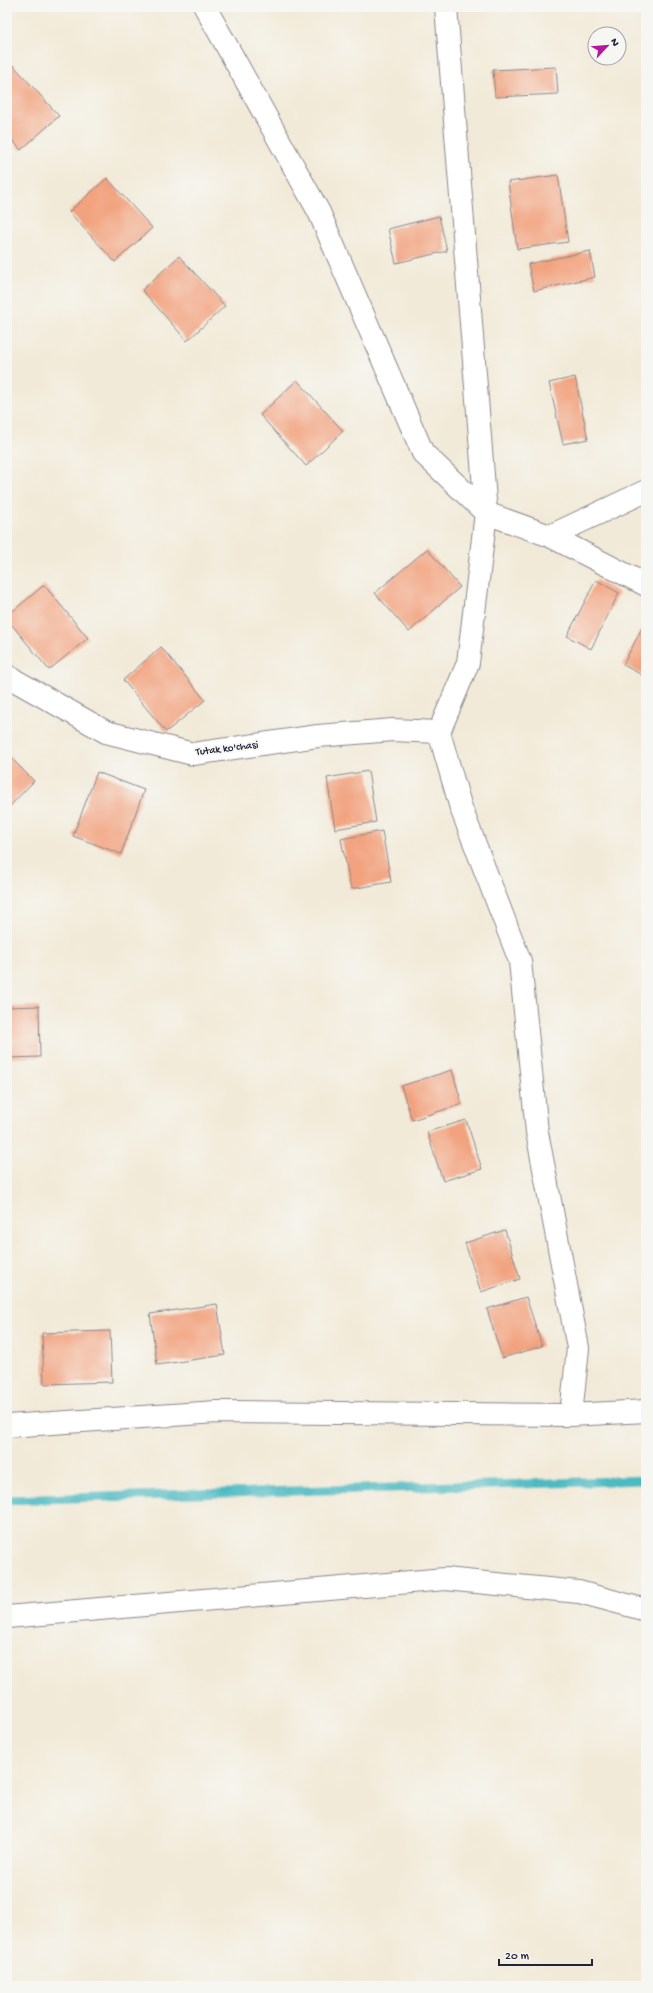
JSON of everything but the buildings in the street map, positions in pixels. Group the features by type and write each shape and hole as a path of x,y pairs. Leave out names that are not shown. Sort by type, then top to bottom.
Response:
{"street":[{"path":"205,7 319,212 423,453 486,513 550,536 646,585"},
{"path":"446,7 486,513 468,663 439,732 461,808 520,961 537,1132 578,1348 571,1415"},
{"path":"550,536 646,491"},
{"name":"Tutak ko'chasi","path":"7,676 106,732 194,754 318,736 393,730 439,732"},
{"path":"7,1426 217,1412 571,1415 646,1411"},
{"path":"7,1617 446,1579 579,1592 646,1610"}],"waterway":[{"path":"7,1500 646,1480"}]}
